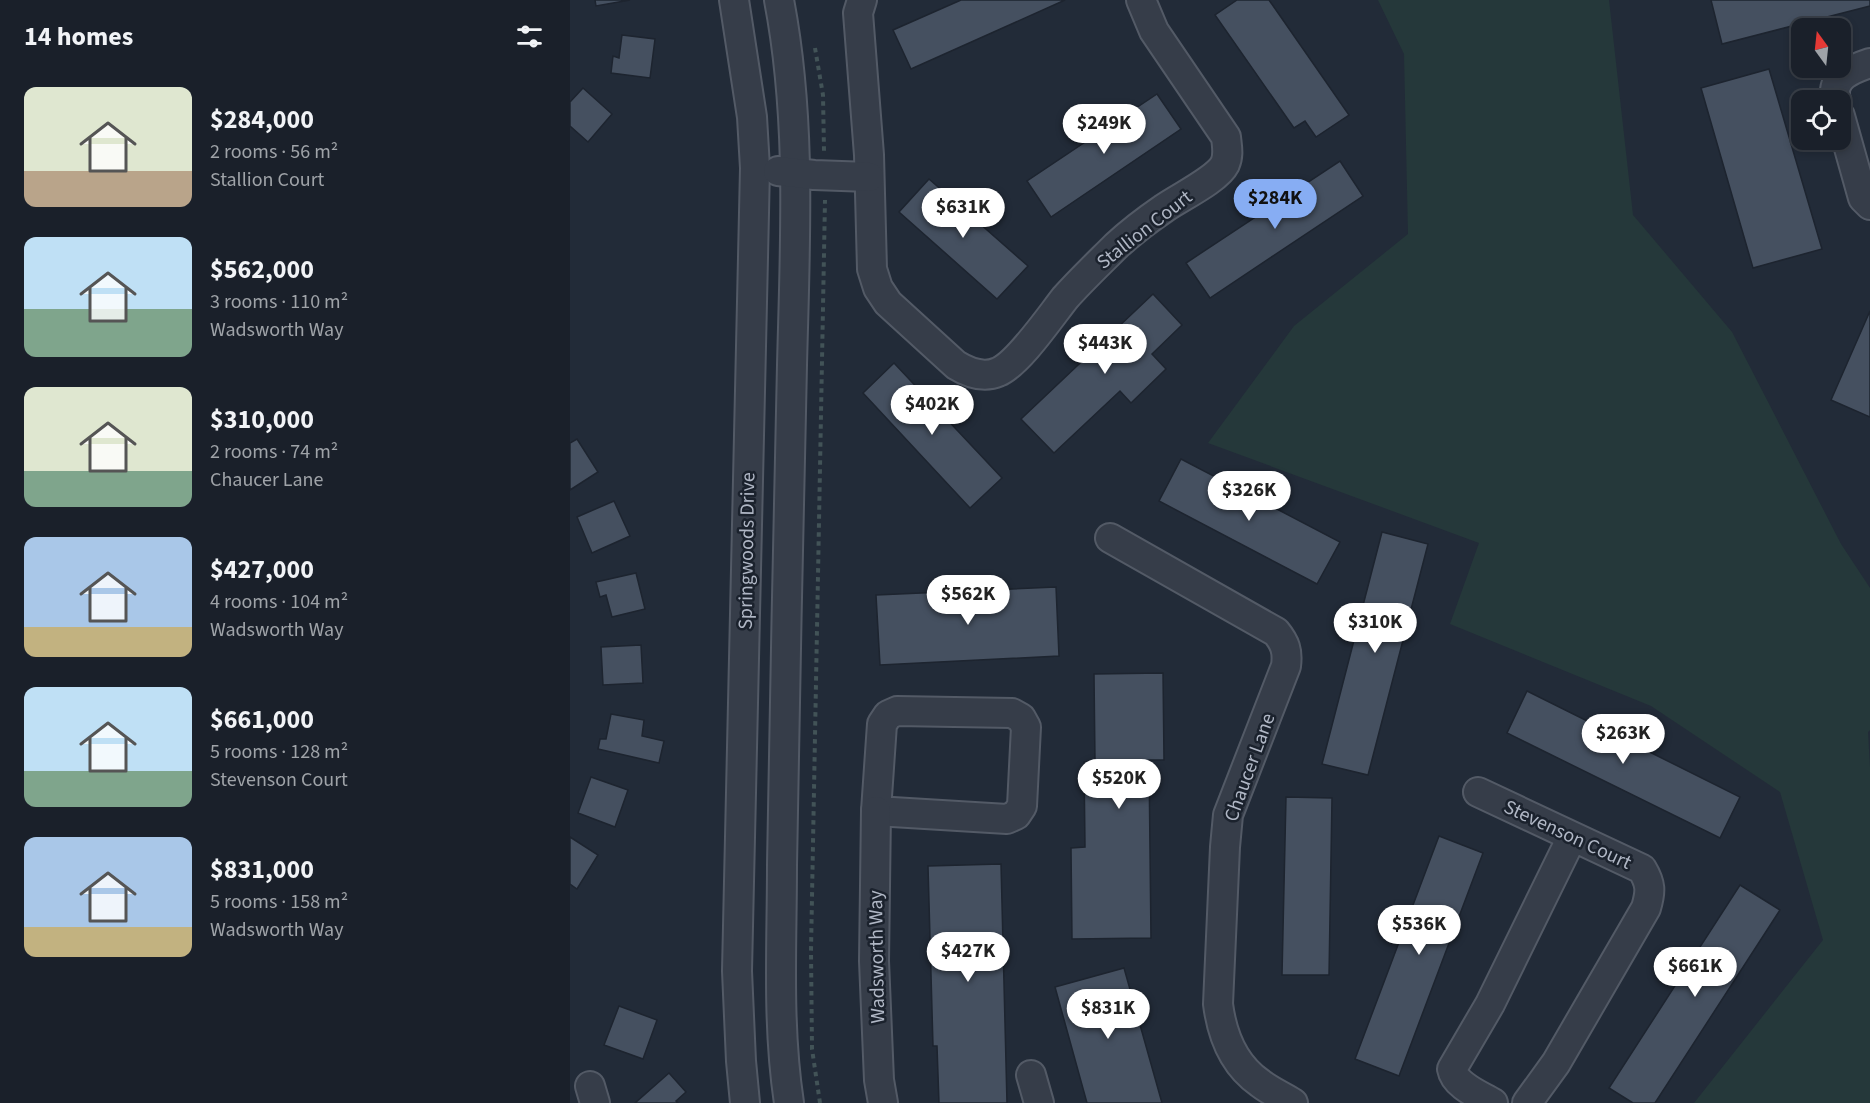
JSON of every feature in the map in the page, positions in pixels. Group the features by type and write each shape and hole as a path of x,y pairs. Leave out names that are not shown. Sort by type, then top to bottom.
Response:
{"street":[{"name":"Springwoods Drive","path":"734,0 752,117 755,168 737,971 745,1103"},
{"path":"779,0 790,63 795,125 795,271 782,943 782,1012 789,1103"},
{"name":"Stallion Court","path":"862,0 858,13 869,155 872,269 878,288 888,303 956,365 966,371 982,375 997,373 1011,365 1064,300 1119,244 1162,210 1216,175 1224,165 1228,151 1226,137 1154,32 1141,0"},
{"path":"1835,90 1839,80 1847,71 1870,63"},
{"path":"1850,150 1863,198 1870,205"},
{"path":"755,168 795,173 869,177"},
{"name":"Chaucer Lane","path":"1110,538 1276,632 1284,642 1288,655 1286,666 1228,815 1218,1004 1221,1023 1229,1046 1242,1066 1258,1082 1293,1103"},
{"name":"Wadsworth Way","path":"876,811 1007,819 1016,815 1022,806 1026,727 1021,718 1012,713 897,711 888,716 882,724 876,811 874,961 879,1080 883,1103"},
{"name":"Stevenson Court","path":"1478,792 1642,868 1648,878 1650,892 1646,908 1562,1052 1527,1103"},
{"path":"1493,1103 1459,1082 1453,1077 1452,1069 1490,1004 1572,837"},
{"path":"1031,1075 1039,1103"}],"path":[{"path":"814,42 823,95 824,175 811,951 812,1049 820,1103"}],"shaded area":[{"path":"1378,0 1609,0 1633,215 1732,332 1841,544 1870,588 1870,730 1868,732 1870,767 1870,1103 1694,1103 1823,940 1780,792 1651,706 1450,624 1479,543 1208,443 1294,326 1408,234 1404,54"}],"building":[{"path":"595,0 630,0 596,6"},
{"path":"961,0 1065,0 911,69 893,30"},
{"path":"1237,0 1269,0 1349,115 1316,137 1305,121 1294,128 1215,15"},
{"path":"1711,0 1870,0 1870,6 1823,18 1791,18 1791,26 1722,44"},
{"path":"622,35 655,39 650,78 611,73 613,56 619,58"},
{"path":"1769,69 1822,249 1753,268 1701,88"},
{"path":"583,88 612,114 588,142 570,126 570,102"},
{"path":"1157,94 1181,129 1051,217 1027,181"},
{"path":"1340,161 1363,196 1210,298 1186,263"},
{"path":"929,179 1028,266 997,299 899,212"},
{"path":"1153,294 1182,325 1152,354 1166,369 1131,403 1120,391 1054,453 1021,419"},
{"path":"1870,311 1870,417 1831,400"},
{"path":"894,363 1002,478 970,508 863,393"},
{"path":"577,439 598,472 570,490 570,443"},
{"path":"1181,459 1340,542 1317,584 1159,501"},
{"path":"614,501 630,536 592,553 577,517"},
{"path":"1382,532 1428,544 1368,775 1322,764"},
{"path":"636,573 645,609 612,617 606,595 600,597 596,582"},
{"path":"1056,587 1059,656 880,665 876,595"},
{"path":"641,645 643,683 603,685 601,647"},
{"path":"1163,673 1164,760 1149,760 1151,938 1072,939 1071,848 1085,847 1084,762 1095,761 1094,674"},
{"path":"1527,691 1740,797 1720,838 1507,733"},
{"path":"611,714 644,720 642,736 664,741 659,763 598,749 600,739 606,739"},
{"path":"591,777 628,790 615,827 578,813"},
{"path":"1286,797 1332,798 1329,975 1282,975"},
{"path":"1439,836 1483,853 1399,1076 1355,1059"},
{"path":"570,837 598,855 577,889 570,884"},
{"path":"1001,864 1007,1103 939,1103 937,1046 933,1046 928,866"},
{"path":"1740,885 1780,910 1655,1103 1633,1103 1609,1088"},
{"path":"1124,968 1162,1103 1087,1103 1055,987"},
{"path":"619,1006 657,1020 643,1059 604,1045"},
{"path":"669,1073 686,1092 676,1101 678,1103 635,1103"}]}
